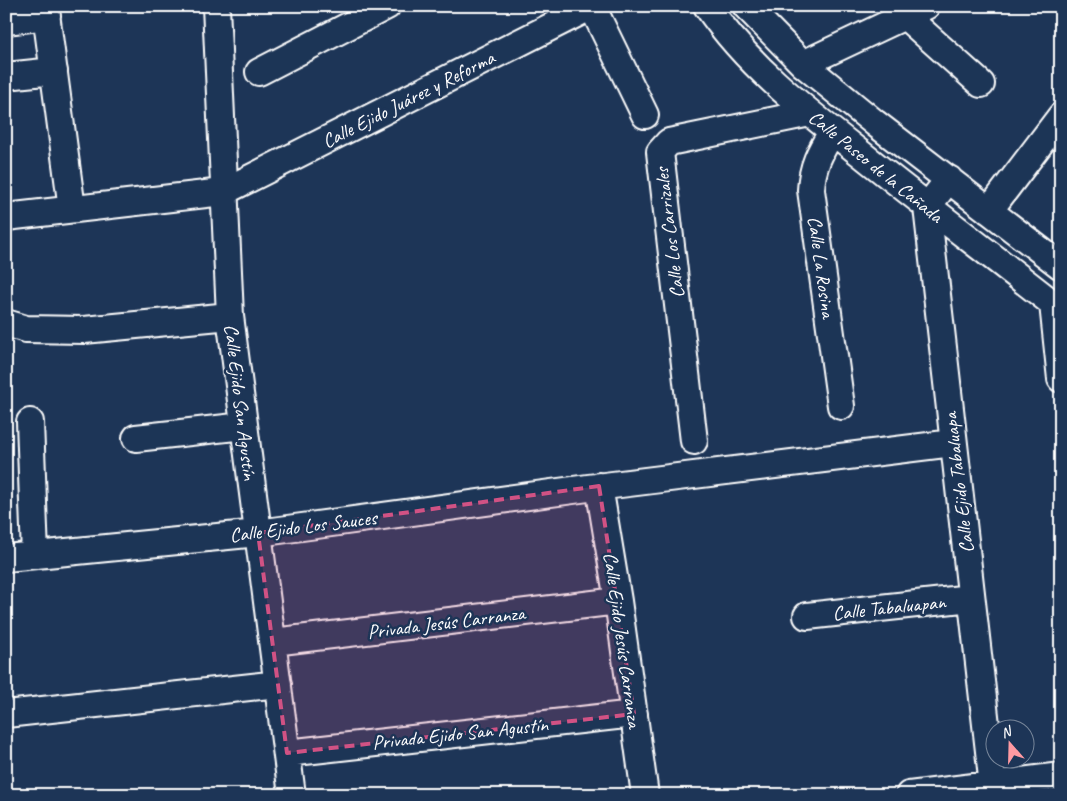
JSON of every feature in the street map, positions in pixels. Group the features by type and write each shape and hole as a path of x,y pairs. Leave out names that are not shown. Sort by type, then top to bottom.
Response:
{"street":[{"name":"Calle Ejido San Agustín","path":"216,6 230,316 292,795"},
{"path":"259,72 387,6"},
{"name":"Calle Ejido Juárez y Reforma","path":"6,217 223,192 592,6"},
{"path":"592,6 645,115"},
{"name":"Calle Paseo de la Cañada","path":"707,6 746,56 832,132 1057,307"},
{"name":"Calle Paseo de la Cañada","path":"746,6 804,64 875,123 1061,266"},
{"path":"6,21 46,11 72,210"},
{"path":"804,64 916,11 981,84"},
{"path":"6,76 54,71"},
{"name":"Calle Los Carrizales","path":"694,441 660,152 669,142 810,113"},
{"path":"990,211 1061,116"},
{"name":"Calle La Rosina","path":"832,132 817,155 812,172 812,190 841,406"},
{"path":"928,207 949,179"},
{"name":"Calle Ejido Tabaluapa","path":"928,207 993,790"},
{"path":"1057,307 1061,379"},
{"path":"6,323 26,329 84,330 230,316"},
{"path":"30,422 36,555"},
{"path":"136,438 244,426"},
{"name":"Calle Ejido Los Sauces","path":"6,558 258,533 599,486 953,443"},
{"name":"Calle Ejido Jesús Carranza","path":"599,486 618,601 645,795"},
{"name":"Calle Tabaluapan","path":"807,616 971,598"},
{"name":"Privada Jesús Carranza","path":"273,642 618,601"},
{"path":"6,714 278,684"},
{"name":"Privada Ejido San Agustín","path":"287,753 634,714"},
{"path":"909,795 993,790 1061,776"}],"highlighted area":[{"path":"599,486 634,714 287,753 258,533"}]}
